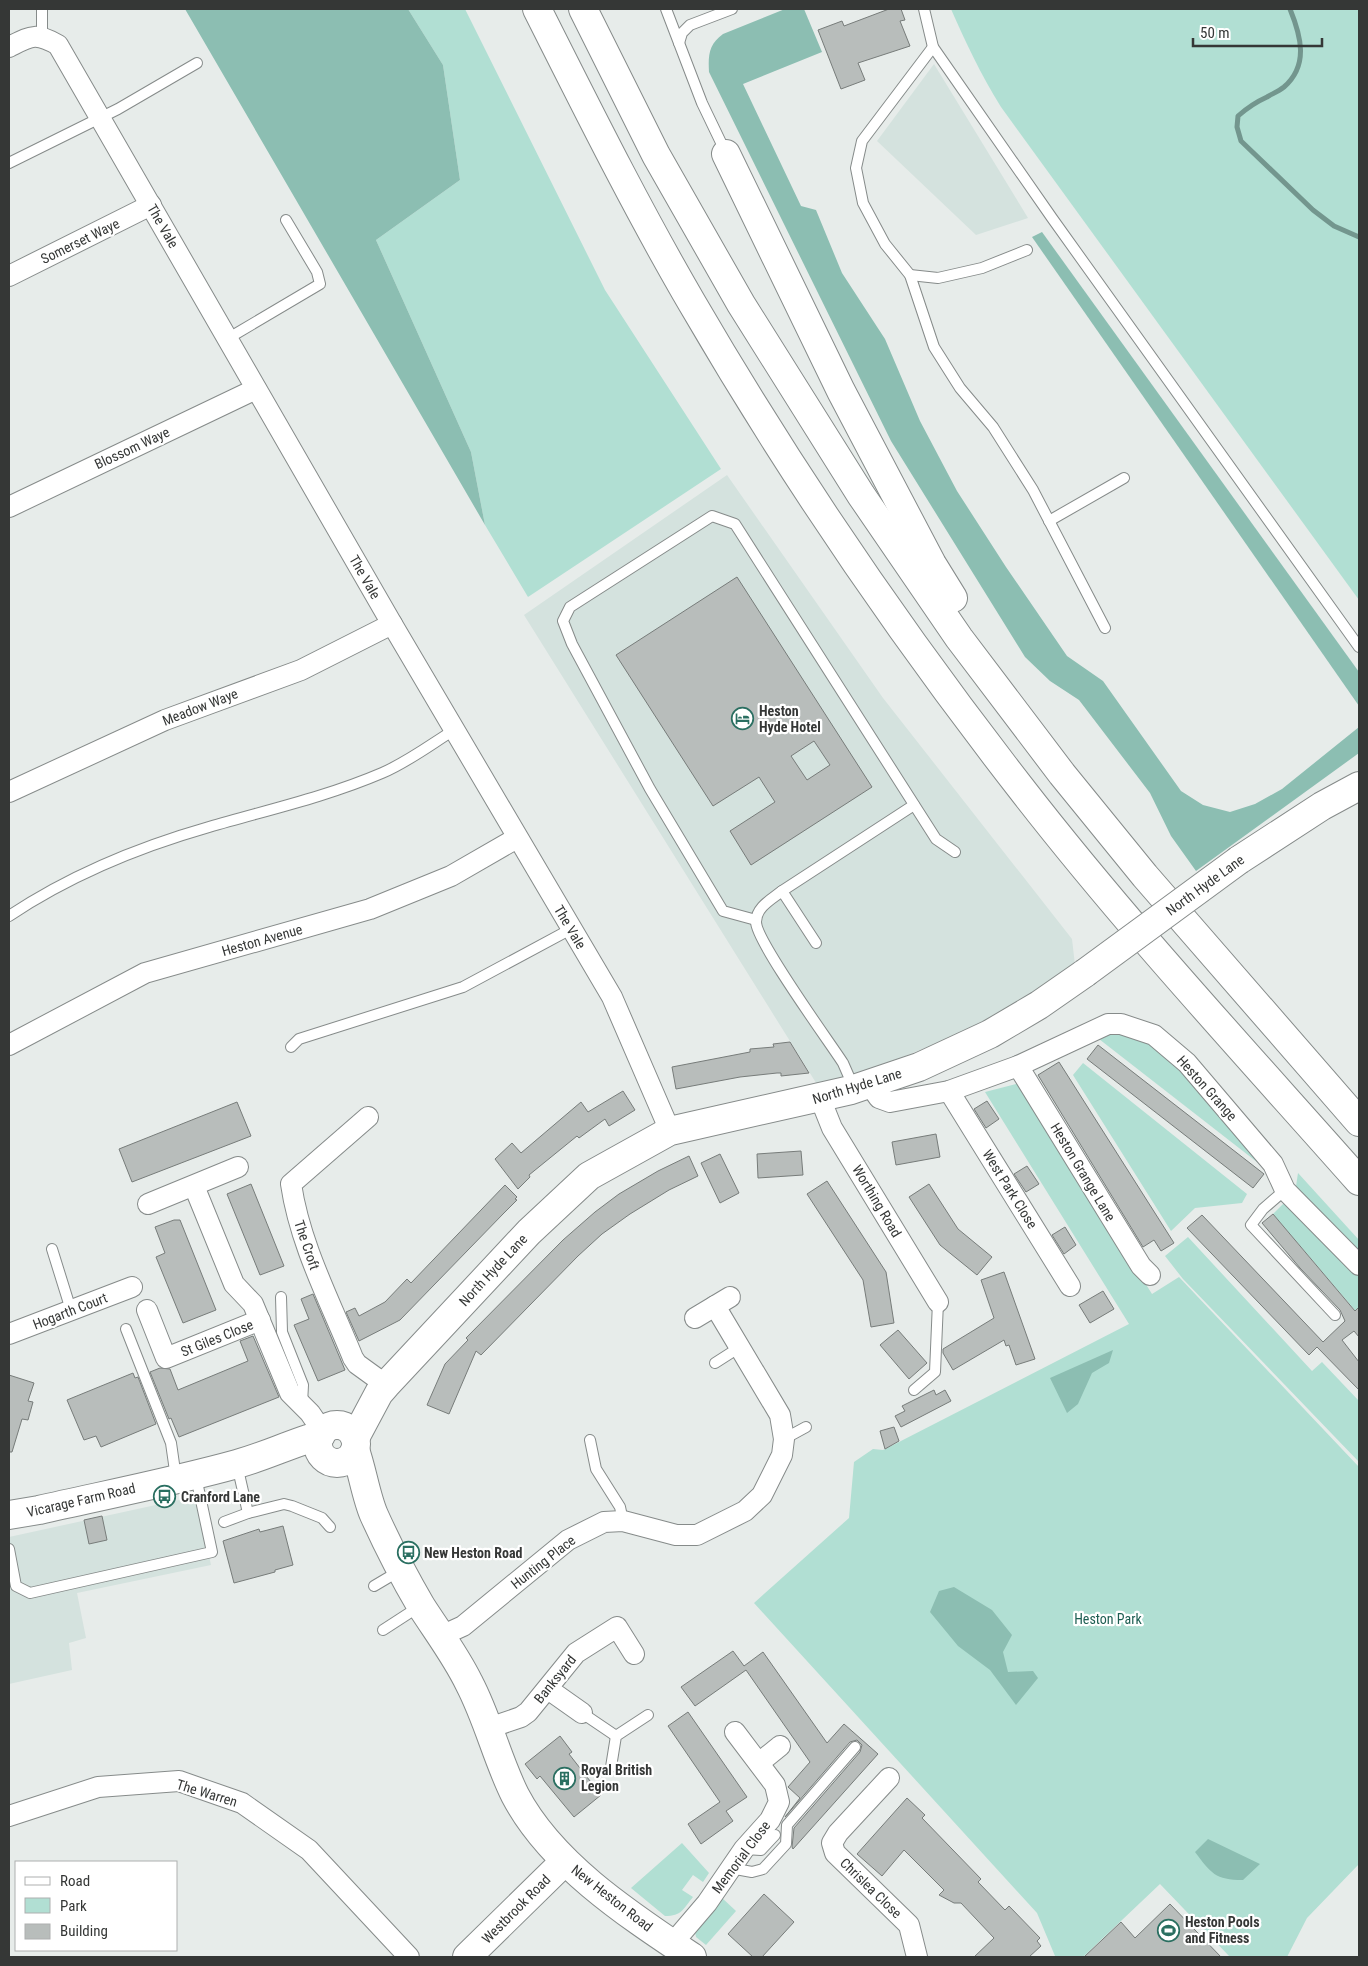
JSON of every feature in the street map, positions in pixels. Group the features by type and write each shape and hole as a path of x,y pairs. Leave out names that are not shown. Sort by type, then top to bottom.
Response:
{"main road":[{"path":"537,9 608,151 692,302 806,487 913,644 1020,788 1098,882 1179,979 1359,1181"},
{"path":"583,9 656,155 746,313 877,519 959,638 1062,774 1145,876 1359,1122"},
{"path":"726,154 841,392 932,564 1062,774"},
{"name":"North Hyde Lane","path":"335,1443 382,1389 529,1232 589,1176 670,1131 820,1098 860,1087 919,1067 990,1034 1085,973 1239,860 1322,806 1359,786"},
{"name":"Vicarage Farm Road","path":"9,1515 39,1510 237,1464 270,1454 335,1443"},
{"name":"New Heston Road","path":"335,1443 421,1605 469,1682 489,1728 506,1776 516,1797 533,1823 565,1860 620,1906 682,1951"},
{"name":"Westbrook Road","path":"467,1957 565,1860"}],"street":[{"path":"9,47 28,38 42,36"},
{"name":"The Vale","path":"42,36 58,44 392,624 612,997 670,1131"},
{"name":"Somerset Waye","path":"9,276 151,205"},
{"name":"Blossom Waye","path":"9,507 256,389"},
{"name":"Meadow Waye","path":"9,792 165,720 301,670 392,624"},
{"name":"Heston Avenue","path":"9,1045 145,973 370,909 451,876 517,838"},
{"name":"Heston Grange","path":"860,1087 890,1102 949,1092 1018,1066 1108,1024 1122,1024 1154,1035 1187,1063 1272,1164 1285,1190 1359,1265"},
{"name":"Heston Grange Lane","path":"1018,1066 1141,1266 1150,1275"},
{"name":"West Park Close","path":"949,1092 1070,1286"},
{"name":"Worthing Road","path":"820,1098 832,1128 938,1302"},
{"name":"The Croft","path":"368,1116 292,1184 295,1210 312,1262 353,1358 382,1389"},
{"path":"148,1204 238,1167"},
{"name":"St Giles Close","path":"194,1186 234,1284 253,1304 290,1393 335,1443"},
{"name":"Hogarth Court","path":"9,1334 132,1287"},
{"name":"Hunting Place","path":"441,1636 463,1626 568,1540 604,1522 623,1521 676,1535 697,1535 745,1511 762,1495 782,1455 784,1439 780,1415 740,1347 723,1302 695,1318"},
{"name":"St Giles Close","path":"147,1310 166,1358 260,1320"},
{"name":"Banksyard","path":"489,1728 522,1717 548,1689 576,1653 617,1627 634,1654"},
{"path":"548,1689 582,1713"},
{"name":"Memorial Close","path":"682,1951 707,1903 744,1848 770,1820 779,1802 775,1786 735,1732"},
{"path":"759,1763 780,1746"},
{"name":"Chrislea Close","path":"888,1778 832,1842 835,1853 909,1925 917,1957"},
{"name":"The Warren","path":"9,1816 98,1787 179,1781 242,1803 309,1850 409,1957"}],"lane":[{"path":"42,9 42,36"},
{"path":"666,9 702,103 726,154"},
{"path":"679,43 682,32 690,25 732,9"},
{"path":"924,9 933,47 1052,218 1359,647"},
{"path":"933,47 862,141 856,168 863,204 885,244 910,275 934,347 960,388 993,427 1033,490 1105,628"},
{"path":"9,163 118,109 197,63"},
{"path":"227,339 320,284 317,272 286,220"},
{"path":"910,275 938,278 982,268 1027,250"},
{"path":"1049,521 1124,478"},
{"path":"756,920 723,911 655,797 572,644 563,621 570,607 712,516 735,524 936,839 955,852"},
{"path":"9,916 41,895 135,852 208,827 314,798 382,773 409,760 454,730"},
{"path":"860,1087 850,1079 843,1062 769,951 757,930 756,920 762,906 782,891 914,805"},
{"path":"782,891 816,943"},
{"path":"292,1047 299,1039 463,987 571,929"},
{"path":"1285,1190 1263,1209 1251,1225 1335,1315"},
{"path":"52,1249 71,1310"},
{"path":"281,1297 282,1332 303,1384 302,1405"},
{"path":"914,1390 935,1372 938,1302"},
{"path":"9,1549 12,1587 30,1593 212,1552 185,1476 126,1329"},
{"path":"714,1363 740,1347"},
{"path":"784,1439 806,1427"},
{"path":"590,1440 596,1469 620,1507 623,1521"},
{"path":"237,1464 248,1513"},
{"path":"224,1522 248,1513 284,1504 322,1518 330,1528"},
{"path":"374,1586 401,1569"},
{"path":"383,1630 421,1605"},
{"path":"582,1713 616,1736"},
{"path":"611,1767 616,1736 648,1715"},
{"path":"730,1868 752,1872 763,1868 786,1844 788,1825 855,1748"},
{"path":"744,1848 761,1850 776,1836"}],"shaded area":[{"path":"934,64 1028,218 976,235 877,141"},
{"path":"727,475 883,698 1072,939 1075,965 988,1022 871,1070 818,1086 524,615"},
{"path":"197,1496 211,1565 77,1593 86,1638 69,1643 72,1670 9,1684 9,1537"}],"green space":[{"path":"185,9 408,9 443,65 460,180 376,240 471,452 485,525"},
{"path":"408,9 465,9 605,290 721,469 528,597 485,525 471,452 376,240 460,180 443,65"},
{"path":"785,9 804,9 822,52 743,84 801,206 816,210 842,273 885,339 920,421 957,491 1067,656 1103,681 1181,791 1203,805 1230,812 1255,804 1282,789 1359,727 1359,753 1196,871 1171,836 1150,793 1079,700 1050,681 1025,657 891,441 709,72 710,50 718,38 723,34"},
{"path":"951,9 1359,9 1359,600 1001,107 974,59"},
{"path":"1042,232 1359,672 1359,706 1032,237"},
{"path":"1118,1032 1166,1050 1266,1169 1099,1039"},
{"path":"1083,1063 1247,1194 1242,1203 1195,1208 1171,1231 1073,1075"},
{"name":"Heston Park","path":"1020,1083 1152,1294 1179,1277 1359,1467 1359,1864 1307,1918 1287,1957 1230,1957 1160,1884 1083,1957 1054,1957 1037,1913 754,1603 849,1518 854,1462 873,1449 883,1450 1129,1324 985,1092"},
{"path":"1298,1173 1359,1240 1359,1258 1295,1193"},
{"path":"1283,1204 1288,1205 1359,1276 1359,1315 1273,1214"},
{"path":"1188,1237 1312,1371 1322,1362 1359,1401 1359,1462 1183,1279 1165,1256"},
{"path":"1113,1350 1109,1363 1092,1373 1078,1404 1067,1413 1050,1378"},
{"path":"954,1587 992,1610 1012,1635 1003,1652 1008,1672 1033,1671 1038,1678 1016,1705 990,1670 958,1646 930,1612 939,1591"},
{"path":"1208,1839 1260,1864 1243,1880 1220,1877 1205,1865 1195,1852"},
{"path":"682,1843 709,1873 703,1882 693,1875 682,1890 693,1897 679,1913 665,1916 631,1888"},
{"path":"721,1897 736,1911 706,1945 696,1937 695,1932"}],"building":[{"path":"889,9 901,9 905,20 900,21 910,46 858,63 865,80 841,89 818,30 842,21 844,26"},
{"name":"Heston Hyde Hotel","path":"737,577 872,787 751,865 730,831 775,802 759,777 713,806 616,655","holes":["814,741 830,765 807,780 791,756"]},
{"path":"790,1042 809,1073 781,1076 781,1073 777,1073 740,1077 676,1089 672,1067 750,1052 750,1049 774,1047 773,1044"},
{"path":"1098,1045 1264,1174 1253,1188 1087,1059"},
{"path":"1059,1062 1174,1243 1161,1251 1154,1240 1143,1247 1038,1075"},
{"path":"623,1091 635,1110 609,1126 605,1119 579,1138 577,1136 529,1175 530,1177 518,1189 495,1159 512,1143 521,1153 581,1102 588,1112"},
{"path":"987,1101 999,1119 986,1128 974,1109"},
{"path":"237,1102 251,1136 132,1182 119,1149"},
{"path":"936,1134 940,1157 896,1165 892,1142"},
{"path":"801,1151 803,1175 758,1178 757,1154"},
{"path":"720,1154 739,1193 720,1203 701,1163"},
{"path":"689,1156 698,1176 669,1190 602,1234 481,1355 476,1351 449,1414 427,1405 445,1364 468,1340 466,1338 563,1240 619,1194 658,1171"},
{"path":"1027,1166 1039,1184 1026,1192 1014,1174"},
{"path":"827,1181 886,1272 894,1323 871,1327 863,1280 807,1194"},
{"path":"251,1184 284,1266 260,1275 227,1194"},
{"path":"929,1184 958,1229 992,1257 977,1275 940,1245 909,1197"},
{"path":"505,1185 517,1197 515,1199 517,1200 400,1320 359,1341 346,1312 355,1308 359,1316 385,1302 407,1279 411,1283"},
{"path":"1273,1214 1355,1311 1359,1307 1359,1337 1354,1331 1342,1340 1359,1362 1359,1390 1317,1347 1309,1355 1187,1228 1202,1215 1323,1342 1345,1321 1340,1310 1300,1268 1262,1223"},
{"path":"174,1220 180,1220 216,1310 183,1323 156,1257 165,1253 155,1227"},
{"path":"1065,1227 1076,1245 1064,1254 1052,1235"},
{"path":"1004,1272 1035,1359 1016,1365 1009,1345 1006,1346 1004,1340 953,1370 943,1353 943,1349 994,1318 981,1280"},
{"path":"1103,1291 1114,1309 1090,1323 1079,1305"},
{"path":"313,1294 345,1370 318,1381 294,1325 309,1319 301,1299"},
{"path":"898,1330 927,1363 909,1379 880,1345"},
{"path":"253,1336 279,1397 179,1437 171,1418 169,1419 150,1372 160,1368 170,1369 178,1390 248,1361 240,1341"},
{"path":"133,1373 135,1378 138,1377 156,1424 101,1447 96,1436 84,1440 67,1400"},
{"path":"9,1375 34,1383 28,1401 33,1402 28,1420 22,1419 12,1452 9,1452"},
{"path":"934,1390 936,1395 945,1390 951,1401 901,1427 895,1416 905,1411 902,1406"},
{"path":"894,1427 899,1441 885,1449 880,1431"},
{"path":"102,1516 107,1540 89,1544 84,1520"},
{"path":"283,1526 293,1565 234,1583 223,1541 259,1529 260,1532"},
{"path":"733,1651 744,1666 763,1652 827,1743 844,1724 878,1754 793,1849 794,1828 860,1752 862,1745 857,1740 850,1742 785,1817 800,1798 788,1787 810,1762 746,1670 695,1706 681,1687"},
{"path":"688,1712 747,1797 726,1811 733,1821 701,1844 688,1824 720,1802 668,1726"},
{"name":"Royal British Legion","path":"560,1736 572,1752 569,1754 601,1795 574,1817 540,1776 537,1779 525,1764"},
{"path":"907,1798 925,1815 922,1818 981,1879 978,1882 1005,1910 1009,1906 1040,1938 1037,1941 1041,1946 1029,1957 974,1957 994,1938 961,1903 954,1903 939,1895 944,1890 904,1850 882,1876 857,1854"},
{"path":"764,1894 794,1922 762,1957 753,1957 728,1934"},
{"name":"Heston Pools and Fitness","path":"1170,1904 1221,1957 1084,1957 1121,1922 1135,1938"}],"waterway":[{"path":"1290,9 1300,40 1300,60 1297,69 1284,87 1252,105 1238,116 1237,127 1241,141 1313,210 1334,226 1359,237"}],"place":[{"name":"Heston Hyde Hotel","path":"743,719"},
{"name":"Cranford Lane","path":"165,1497"},
{"name":"New Heston Road","path":"408,1553"},
{"name":"Royal British Legion","path":"565,1778"},
{"name":"Heston Pools and Fitness","path":"1169,1930"}]}
